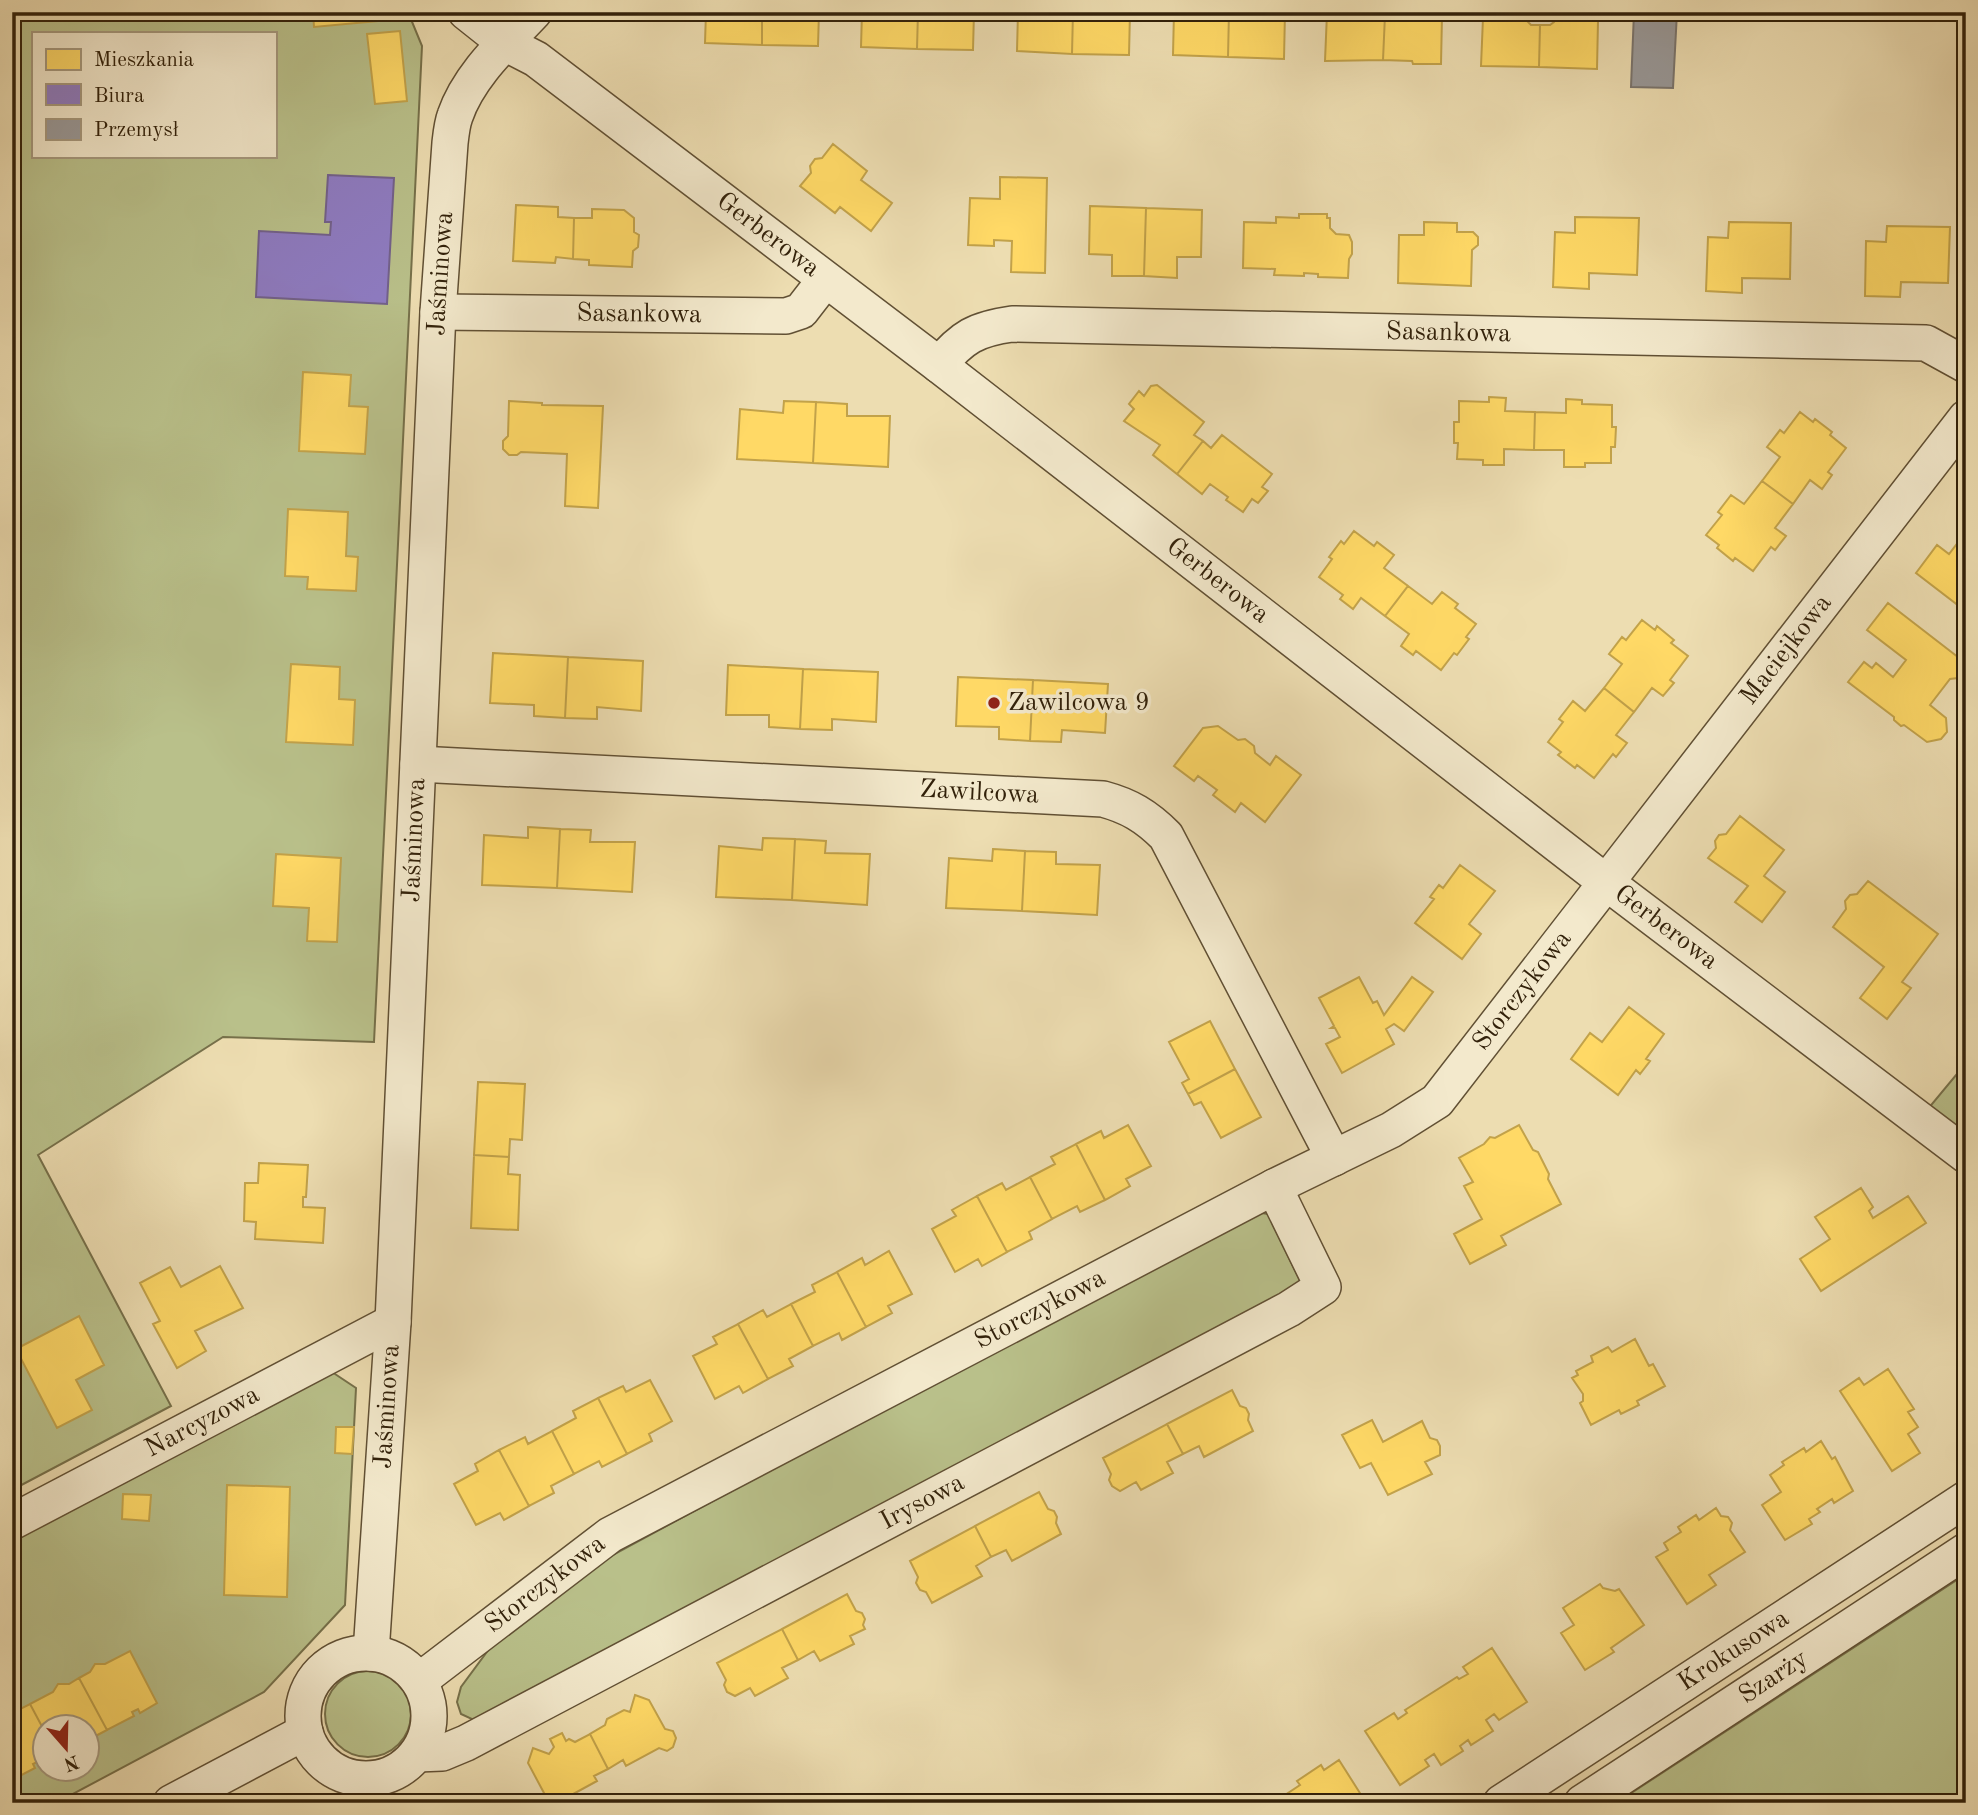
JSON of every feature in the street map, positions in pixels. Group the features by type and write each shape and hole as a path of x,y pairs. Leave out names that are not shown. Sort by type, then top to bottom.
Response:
{"street":[{"name":"Gerberowa","path":"466,12 505,43 536,59 939,365 1607,883 1966,1156"},
{"name":"Jaśminowa","path":"371,1653 393,1322 438,312 450,143 454,118 481,70 534,12"},
{"name":"Sasankowa","path":"438,312 786,316 801,311 825,280"},
{"name":"Sasankowa","path":"939,365 956,344 969,335 984,328 1012,324 1926,343 1966,365"},
{"name":"Maciejkowa","path":"1607,883 1966,418"},
{"name":"Zawilcowa","path":"418,764 1103,799 1138,811 1166,836 1334,1158"},
{"name":"Storczykowa","path":"419,1681 610,1535 1274,1187 1399,1126 1437,1101 1607,883"},
{"name":"Irysowa","path":"417,1754 442,1752 466,1742 1289,1309 1323,1287 1274,1187"},
{"name":"Narcyzowa","path":"12,1522 393,1322"},
{"name":"Krokusowa","path":"1501,1803 1966,1499"},
{"name":"Szarży","path":"1582,1803 1966,1551"},
{"path":"371,1653 398,1661 419,1681 429,1704 430,1718 428,1730 417,1754 395,1773 381,1778 365,1791 327,1766 310,1745 305,1732 304,1708 311,1685 327,1667 347,1656 371,1653"},
{"path":"171,1803 305,1732"}],"green space":[{"path":"12,12 408,12 422,46 374,1042 223,1037 38,1155 171,1406 12,1490"},
{"path":"1966,1063 1966,1137 1927,1110"},
{"path":"1256,1212 1268,1214 1303,1287 476,1721 461,1714 457,1702 461,1687 495,1641 609,1557 1237,1218"},
{"path":"332,1372 356,1388 345,1605 264,1692 102,1778 102,1714 32,1714 32,1784 92,1784 56,1803 12,1803 12,1541"},
{"path":"1966,1574 1966,1803 1616,1803"},
{"path":"368,1671 392,1678 404,1690 411,1714 404,1738 392,1750 368,1757 344,1750 332,1738 325,1714 332,1690 344,1678"}],"building: Mieszkania":[{"path":"313,12 398,12 399,19 314,27"},
{"path":"706,12 762,12 762,45 705,43"},
{"path":"762,12 819,12 818,46 762,45"},
{"path":"862,12 918,12 917,49 861,47"},
{"path":"918,12 974,12 973,50 917,49"},
{"path":"1018,12 1073,12 1072,54 1017,51"},
{"path":"1073,12 1130,12 1129,55 1072,54"},
{"path":"1174,12 1229,12 1228,57 1173,55"},
{"path":"1229,12 1285,12 1284,59 1228,57"},
{"path":"1372,12 1371,14 1385,15 1383,60 1325,61 1327,13"},
{"path":"1398,12 1432,12 1432,15 1442,16 1441,64 1383,60 1385,15 1398,15"},
{"path":"1493,12 1528,12 1527,21 1531,25 1540,25 1539,67 1481,66 1483,18 1493,19"},
{"path":"1554,12 1588,12 1588,21 1598,21 1597,69 1539,67 1540,25 1554,22"},
{"path":"400,31 407,101 375,104 367,34"},
{"path":"833,144 867,171 861,180 892,203 871,231 840,207 835,213 800,186 811,173 810,166 815,159 822,158"},
{"path":"1000,177 1047,178 1045,273 1011,272 1012,241 994,240 994,246 968,245 970,198 1000,199"},
{"path":"516,205 558,207 558,217 574,218 573,259 556,257 555,263 513,261"},
{"path":"1090,206 1146,208 1144,276 1112,276 1112,255 1089,254"},
{"path":"1146,208 1202,210 1201,257 1177,257 1177,278 1144,276"},
{"path":"592,209 624,210 634,218 634,232 639,235 638,247 633,251 632,267 589,265 589,260 573,259 574,218 592,218"},
{"path":"1299,214 1327,214 1330,228 1336,234 1349,235 1352,254 1349,259 1348,278 1318,277 1318,274 1304,273 1304,276 1274,275 1275,269 1243,268 1244,222 1276,223 1276,217 1299,218"},
{"path":"1575,217 1639,218 1637,275 1589,273 1589,289 1553,287 1555,232 1575,233"},
{"path":"1424,222 1457,223 1457,232 1473,232 1478,237 1478,245 1472,250 1471,286 1398,283 1399,235 1424,235"},
{"path":"1729,222 1791,223 1790,279 1742,278 1742,293 1706,291 1708,237 1728,238"},
{"path":"1887,226 1950,227 1948,283 1901,282 1900,297 1865,296 1866,241 1886,242"},
{"path":"303,372 351,375 349,406 368,407 365,454 299,451"},
{"path":"1157,385 1204,422 1194,435 1203,441 1177,474 1153,455 1160,445 1124,421 1134,409 1129,404 1139,391 1144,396 1151,386"},
{"path":"1489,397 1506,398 1505,411 1535,412 1534,450 1504,449 1504,465 1483,465 1483,460 1457,459 1458,443 1454,443 1454,422 1459,422 1459,401 1489,402"},
{"path":"1566,399 1582,400 1582,404 1612,405 1612,427 1616,427 1615,447 1611,447 1611,463 1585,463 1585,467 1564,467 1564,450 1534,450 1535,412 1566,413"},
{"path":"509,401 542,405 603,406 598,508 565,506 567,454 521,452 509,455 503,449 503,441 508,436"},
{"path":"784,401 816,402 813,463 737,459 740,409 783,413"},
{"path":"816,402 847,404 847,416 890,416 888,467 813,463"},
{"path":"1800,412 1832,432 1830,435 1846,448 1828,472 1832,475 1822,489 1810,480 1793,504 1762,481 1780,457 1767,447 1780,430 1784,433"},
{"path":"1222,435 1272,474 1262,487 1268,491 1258,503 1252,499 1243,512 1210,484 1202,494 1177,474 1203,441 1211,448"},
{"path":"1762,481 1793,504 1775,528 1786,536 1775,550 1771,547 1753,571 1735,558 1733,561 1706,535 1722,515 1718,512 1731,495 1744,504"},
{"path":"288,509 348,512 346,556 358,557 356,591 307,589 308,577 285,576"},
{"path":"1354,531 1374,546 1377,542 1394,555 1384,568 1408,586 1385,616 1361,598 1353,609 1340,599 1343,595 1319,577 1341,541 1344,544"},
{"path":"1966,532 1966,596 1959,606 1916,573 1937,545 1949,554"},
{"path":"1408,586 1432,604 1442,592 1458,604 1455,608 1476,624 1457,655 1454,653 1441,670 1416,651 1413,655 1401,646 1409,634 1385,616"},
{"path":"1888,603 1963,661 1963,671 1958,678 1950,679 1930,705 1946,718 1947,732 1941,739 1927,742 1904,725 1901,726 1894,717 1848,682 1864,662 1872,668 1876,663 1893,677 1906,660 1867,630"},
{"path":"1642,620 1655,630 1657,626 1674,640 1671,643 1688,656 1670,680 1674,683 1663,696 1652,688 1634,712 1604,688 1622,664 1609,654 1622,637 1626,640"},
{"path":"493,653 568,657 565,718 534,716 534,705 490,703"},
{"path":"568,657 643,661 641,711 597,707 597,719 565,718"},
{"path":"291,664 340,667 339,699 355,700 353,745 286,742"},
{"path":"728,665 803,669 800,729 769,727 769,715 726,715"},
{"path":"803,669 878,672 876,722 832,719 832,730 800,729"},
{"name":"Zawilcowa 9","path":"958,677 1033,680 1030,741 999,739 999,727 956,726"},
{"path":"1033,680 1108,684 1105,733 1062,730 1061,742 1030,741"},
{"path":"1604,688 1634,712 1616,735 1627,743 1616,757 1613,754 1594,778 1558,755 1561,752 1548,742 1563,722 1559,719 1573,701 1585,711"},
{"path":"1218,726 1238,740 1245,739 1254,746 1255,753 1270,765 1276,756 1301,775 1265,822 1241,803 1235,812 1213,795 1217,790 1198,776 1194,781 1174,766 1203,728"},
{"path":"1740,816 1784,850 1764,876 1785,892 1762,922 1735,902 1748,886 1708,858 1716,848 1715,841 1719,835 1726,834"},
{"path":"528,827 560,829 557,888 482,885 484,835 528,838"},
{"path":"560,829 591,830 590,842 635,842 632,892 557,888"},
{"path":"763,838 795,839 792,900 716,897 719,846 762,850"},
{"path":"795,839 826,841 825,853 870,854 867,905 792,900"},
{"path":"993,849 1025,851 1022,911 946,908 949,858 992,861"},
{"path":"1025,851 1056,852 1056,864 1100,865 1097,915 1022,911"},
{"path":"276,854 341,858 337,942 307,941 309,908 273,906"},
{"path":"1460,865 1495,891 1469,924 1481,934 1462,959 1415,923 1434,899 1430,897 1439,885 1443,888"},
{"path":"1868,881 1938,934 1902,982 1911,988 1887,1019 1860,998 1884,967 1833,927 1846,909 1845,901 1850,895 1857,894"},
{"path":"1359,977 1373,1003 1377,1001 1384,1015 1412,977 1433,992 1404,1031 1394,1024 1386,1029 1394,1044 1342,1073 1326,1044 1340,1037 1335,1028 1331,1028 1334,1026 1319,998"},
{"path":"1629,1007 1664,1034 1646,1059 1650,1061 1640,1074 1636,1070 1618,1095 1571,1059 1590,1033 1602,1042"},
{"path":"1210,1021 1235,1069 1188,1094 1182,1083 1189,1079 1169,1042"},
{"path":"1235,1069 1261,1117 1221,1138 1201,1102 1194,1105 1188,1094"},
{"path":"478,1082 525,1084 522,1140 510,1139 509,1157 474,1155"},
{"path":"1128,1125 1151,1166 1126,1179 1130,1186 1105,1200 1076,1144 1101,1131 1104,1138"},
{"path":"1519,1125 1533,1150 1538,1152 1561,1204 1501,1236 1506,1245 1470,1264 1454,1234 1482,1219 1464,1186 1473,1182 1459,1158 1484,1144 1490,1137 1495,1138"},
{"path":"1076,1144 1105,1200 1080,1212 1077,1206 1052,1219 1030,1177 1055,1164 1051,1157"},
{"path":"474,1155 509,1157 508,1174 520,1175 518,1230 471,1228"},
{"path":"259,1163 308,1165 303,1207 325,1208 323,1243 255,1239 256,1222 244,1221 245,1183 258,1183"},
{"path":"1030,1177 1052,1219 1029,1232 1032,1239 1007,1252 977,1196 1002,1183 1006,1190"},
{"path":"1861,1188 1873,1207 1869,1211 1873,1218 1908,1196 1926,1223 1821,1291 1800,1259 1830,1239 1815,1217"},
{"path":"977,1196 1007,1252 982,1266 978,1259 955,1272 932,1229 956,1216 952,1210"},
{"path":"889,1251 912,1294 888,1306 892,1313 866,1327 837,1272 862,1258 865,1265"},
{"path":"220,1266 243,1308 195,1331 206,1351 177,1368 153,1324 160,1321 140,1283 170,1267 181,1287"},
{"path":"837,1272 866,1327 842,1340 839,1333 813,1346 791,1304 815,1292 812,1285"},
{"path":"791,1304 813,1346 789,1359 793,1366 768,1379 738,1324 763,1310 767,1317"},
{"path":"79,1316 104,1365 76,1380 92,1410 57,1428 16,1349"},
{"path":"738,1324 768,1379 743,1393 739,1386 715,1399 693,1356 717,1344 713,1337"},
{"path":"1635,1339 1649,1366 1653,1364 1665,1386 1637,1401 1639,1405 1621,1414 1619,1410 1591,1425 1580,1403 1583,1401 1583,1394 1572,1378 1578,1375 1576,1371 1593,1362 1591,1356 1608,1347 1612,1352"},
{"path":"1888,1369 1914,1409 1908,1412 1918,1427 1908,1434 1920,1453 1892,1471 1840,1391 1859,1378 1864,1385"},
{"path":"650,1380 672,1421 649,1434 652,1441 627,1454 598,1398 623,1386 626,1392"},
{"path":"1232,1390 1240,1406 1246,1408 1253,1431 1204,1457 1199,1446 1183,1454 1167,1424"},
{"path":"598,1398 627,1454 602,1467 599,1461 574,1474 552,1431 576,1418 573,1411"},
{"path":"1372,1420 1383,1442 1422,1421 1430,1438 1437,1440 1440,1446 1440,1455 1425,1462 1432,1474 1388,1495 1371,1463 1360,1468 1342,1435"},
{"path":"1167,1424 1183,1454 1167,1462 1173,1473 1141,1490 1136,1482 1120,1491 1112,1486 1109,1480 1111,1474 1103,1458"},
{"path":"336,1427 354,1427 352,1454 335,1453"},
{"path":"552,1431 574,1474 551,1486 554,1493 529,1506 499,1450 525,1437 528,1444"},
{"path":"1821,1441 1832,1459 1835,1457 1853,1491 1834,1503 1832,1499 1817,1509 1820,1512 1809,1519 1812,1524 1785,1540 1762,1505 1781,1492 1770,1475 1784,1465 1782,1462 1804,1448 1806,1452"},
{"path":"499,1450 529,1506 504,1520 500,1513 476,1525 454,1484 478,1471 475,1464"},
{"path":"227,1485 290,1487 287,1597 224,1595"},
{"path":"1039,1492 1048,1509 1054,1511 1061,1534 1012,1561 1006,1550 991,1557 975,1526"},
{"path":"123,1494 151,1495 149,1521 122,1519"},
{"path":"1716,1508 1721,1516 1728,1517 1732,1523 1730,1530 1745,1552 1709,1575 1716,1585 1687,1604 1656,1557 1668,1550 1664,1543 1681,1532 1678,1527 1696,1515 1699,1520"},
{"path":"975,1526 991,1557 976,1566 982,1576 932,1603 926,1592 920,1590 916,1583 918,1577 910,1561"},
{"path":"1600,1584 1603,1588 1615,1591 1619,1589 1644,1625 1611,1648 1614,1652 1585,1670 1561,1633 1574,1625 1563,1608"},
{"path":"847,1594 856,1611 862,1613 865,1619 865,1629 850,1636 854,1644 820,1661 814,1651 798,1660 782,1629"},
{"path":"782,1629 798,1660 782,1668 788,1678 755,1696 750,1688 735,1696 727,1692 724,1685 726,1680 717,1663"},
{"path":"1492,1648 1527,1702 1499,1720 1494,1714 1486,1720 1493,1731 1471,1745 1468,1740 1460,1746 1463,1751 1441,1765 1434,1754 1425,1760 1429,1766 1400,1785 1365,1731 1394,1713 1398,1719 1407,1713 1405,1710 1457,1677 1459,1679 1468,1674 1463,1667"},
{"path":"130,1651 157,1703 140,1713 138,1709 132,1712 134,1716 107,1730 102,1714 98,1714 79,1678 90,1672 95,1664 105,1664"},
{"path":"79,1678 98,1714 35,1714 30,1704 53,1692 58,1684 69,1684"},
{"path":"635,1695 649,1700 665,1729 673,1731 676,1738 673,1747 667,1751 659,1748 626,1766 623,1760 608,1769 590,1734 605,1725 607,1719 624,1710 630,1712"},
{"path":"30,1704 35,1714 32,1714 32,1770 12,1780 12,1713"},
{"path":"562,1733 566,1741 569,1739 575,1742 590,1734 608,1769 594,1776 597,1781 564,1799 563,1803 542,1803 544,1793 528,1763 533,1748 549,1754 554,1747 550,1739"},
{"path":"1339,1760 1365,1801 1363,1803 1273,1803 1300,1785 1297,1781 1321,1765 1324,1770"}],"building: Biura":[{"path":"328,175 394,178 387,304 256,297 259,231 330,235 331,222 325,222"}],"building: Przemysł":[{"path":"1634,12 1677,12 1673,88 1631,87"}],"place":[{"name":"Zawilcowa 9","path":"994,703"}]}
